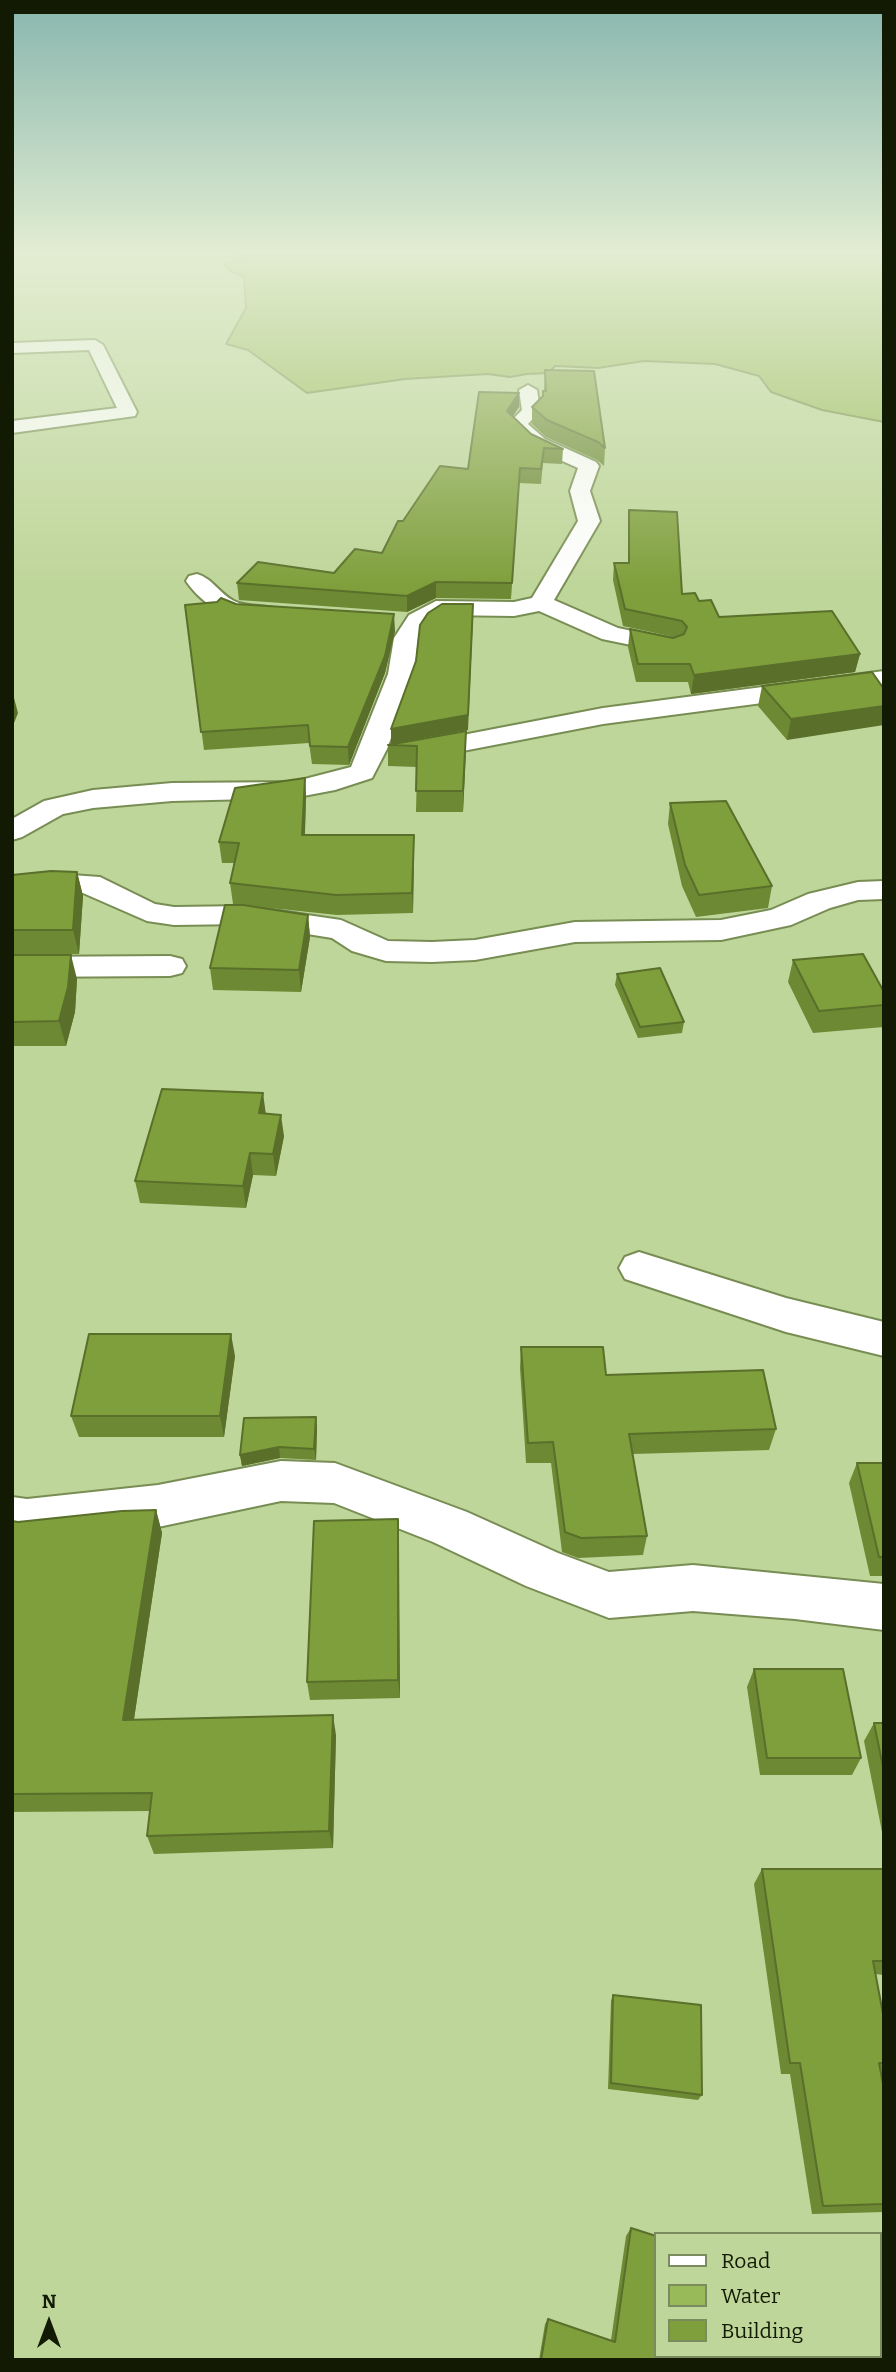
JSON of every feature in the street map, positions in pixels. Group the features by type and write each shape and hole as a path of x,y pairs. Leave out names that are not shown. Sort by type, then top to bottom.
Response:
{"street":[{"path":"12,427 128,412 105,365"},
{"path":"528,390 531,411 517,424 538,443 589,466 580,491 589,521 541,603"},
{"path":"197,581 215,601 227,608 255,613 287,614"},
{"path":"12,831 54,807 93,799 172,792 293,790 325,784 362,772 401,674 406,638 404,622 436,608 514,609 541,603 611,634 670,646"},
{"path":"369,758 429,750 603,716 884,679"},
{"path":"12,888 57,883 89,884 147,912 174,916 246,915 341,930 363,944 386,951 432,952 475,950 575,932 721,930 780,918 819,901 858,891 884,890"},
{"path":"12,967 170,966"},
{"path":"639,1268 786,1315 884,1339"},
{"path":"12,1518 27,1520 158,1506 281,1481 335,1483 450,1527 543,1570 609,1595 693,1588 884,1607"}],"water":[{"path":"268,365 620,365 598,368 555,366 549,373 510,377 488,374 405,379 307,393"},
{"path":"718,365 884,365 884,422 822,410 771,392 759,376"}],"building":[{"path":"545,370 594,371 605,448 598,442 547,420 532,407 543,396 543,391 546,391"},
{"path":"479,392 519,393 507,411 531,434 563,449 544,448 541,469 520,468 512,583 436,582 407,596 237,583 258,562 334,573 355,549 382,553 398,521 403,521 440,466 468,469"},
{"path":"629,510 677,512 682,594 695,593 699,601 711,600 719,617 832,611 860,654 694,675 690,664 638,664 630,629 673,638 684,634 687,627 682,621 625,609 614,563 629,563"},
{"path":"221,598 236,604 394,614 385,656 348,747 310,746 308,725 201,732 185,605 217,602"},
{"path":"442,604 473,604 468,715 391,729 416,661 420,625 428,613"},
{"path":"872,672 884,689 884,706 791,719 762,686"},
{"path":"466,731 463,791 416,791 417,746 388,745"},
{"path":"305,778 302,835 414,835 412,893 336,895 230,883 239,843 219,842 235,788"},
{"path":"726,801 772,886 699,895 685,865 670,803"},
{"path":"51,871 77,872 73,930 12,930 12,875"},
{"path":"225,905 243,905 308,915 299,970 210,968"},
{"path":"863,954 884,992 884,1005 819,1011 793,960"},
{"path":"12,955 71,955 68,987 59,1021 12,1022"},
{"path":"660,968 684,1022 640,1027 617,974"},
{"path":"162,1089 263,1093 259,1113 281,1115 273,1154 250,1153 243,1186 135,1181"},
{"path":"89,1334 231,1334 220,1416 71,1416"},
{"path":"521,1347 603,1347 606,1375 763,1370 776,1429 629,1434 647,1536 581,1538 565,1532 553,1442 528,1443"},
{"path":"316,1417 314,1449 279,1447 240,1455 244,1418"},
{"path":"857,1463 884,1463 884,1557 879,1557"},
{"path":"156,1510 123,1720 333,1715 329,1831 147,1836 152,1793 12,1794 12,1521"},
{"path":"398,1519 398,1680 307,1682 314,1521"},
{"path":"754,1669 843,1669 861,1758 767,1758"},
{"path":"874,1723 884,1723 884,1772"},
{"path":"762,1869 884,1869 884,1961 873,1961 884,2019 884,2063 879,2063 884,2089 884,2204 823,2206 800,2063 790,2063"},
{"path":"613,1995 701,2005 702,2095 611,2083"},
{"path":"631,2228 654,2235 654,2358 738,2360 541,2360 548,2319 615,2342"}]}
